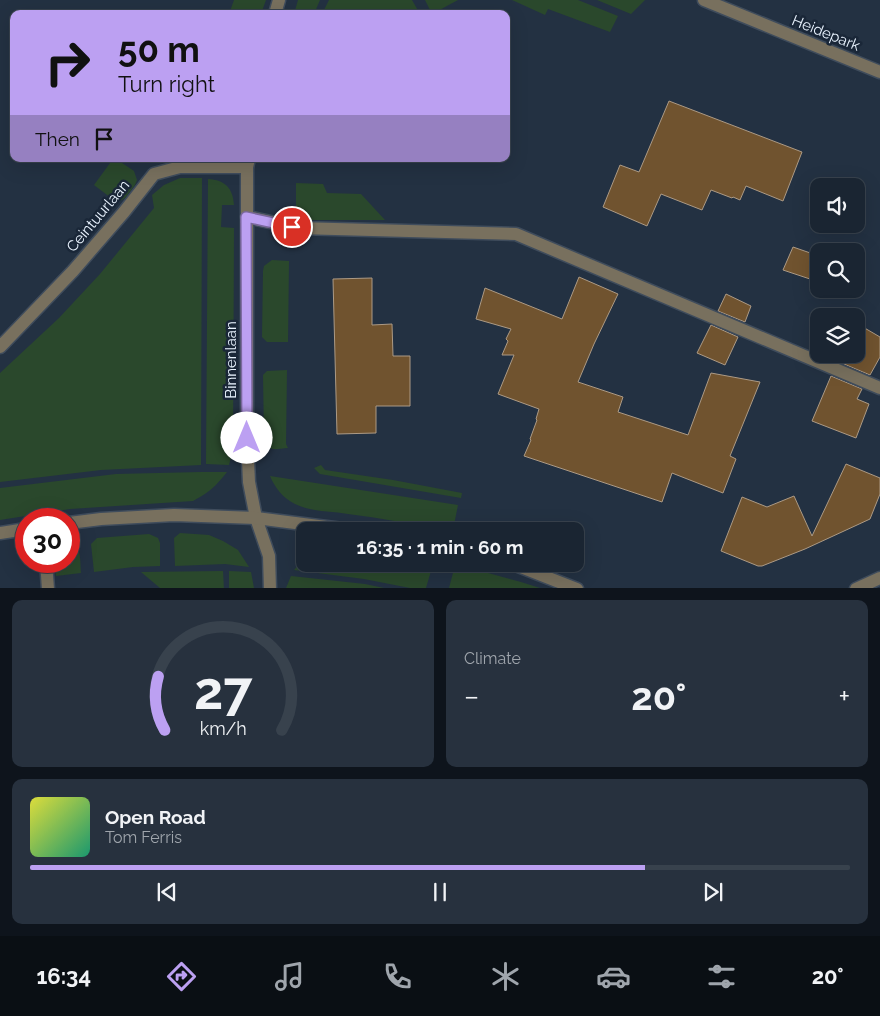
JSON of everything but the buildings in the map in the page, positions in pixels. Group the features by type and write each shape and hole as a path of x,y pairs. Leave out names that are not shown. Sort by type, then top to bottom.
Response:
{"street":[{"name":"Heidepark","path":"704,0 880,72"},
{"name":"Binnenlaan","path":"248,163 246,217 247,438 249,482 256,518 269,556 270,588"},
{"name":"Ceintuurlaan","path":"0,348 86,256 154,174 180,166 248,163"},
{"path":"246,217 298,228 516,234 880,388"},
{"path":"80,522 174,516 256,518 296,523"},
{"path":"0,533 15,531"},
{"path":"534,572 577,588"},
{"path":"47,573 48,588"},
{"path":"856,588 880,578"}],"green space":[{"path":"234,0 266,0 262,10 230,10"},
{"path":"298,0 320,0 316,10 295,10"},
{"path":"329,0 412,0 418,10 324,10"},
{"path":"425,0 458,0 439,10 430,10"},
{"path":"512,0 578,0 618,16 610,32 548,9 545,15"},
{"path":"597,0 645,0 631,14"},
{"path":"111,162 120,162 134,171 137,180 125,198 120,201 115,201 94,185"},
{"path":"180,178 202,178 201,465 101,470 0,482 0,373 59,318 100,274 154,208 152,195 164,185"},
{"path":"208,179 219,181 227,186 232,194 234,205 222,205 221,227 234,228 233,450 229,465 206,464"},
{"path":"296,183 323,184 327,193 361,194 385,220 296,220"},
{"path":"272,260 289,261 288,342 267,342 262,337 263,271 264,266"},
{"path":"287,370 286,444 288,448 273,449 268,446 264,438 263,375 267,371"},
{"path":"321,465 325,470 462,493 461,498 320,474 314,468"},
{"path":"227,472 212,489 193,501 80,508 15,508 15,518 0,520 0,488 116,474"},
{"path":"270,476 458,505 455,522 400,522 308,509 287,499 277,489"},
{"path":"180,533 209,535 223,541 238,550 249,567 225,564 175,566 174,538"},
{"path":"149,534 158,538 160,543 160,566 94,572 91,544 97,538"},
{"path":"80,558 81,573 56,576 56,573 80,573"},
{"path":"223,571 224,588 160,588 141,572"},
{"path":"229,571 251,572 254,588 229,588"},
{"path":"310,572 431,572 426,588 410,588 364,579"},
{"path":"453,572 485,572 540,588 449,588"},
{"path":"291,576 365,584 384,588 286,588"}],"route":[{"path":"247,438 246,217 292,227"}]}
